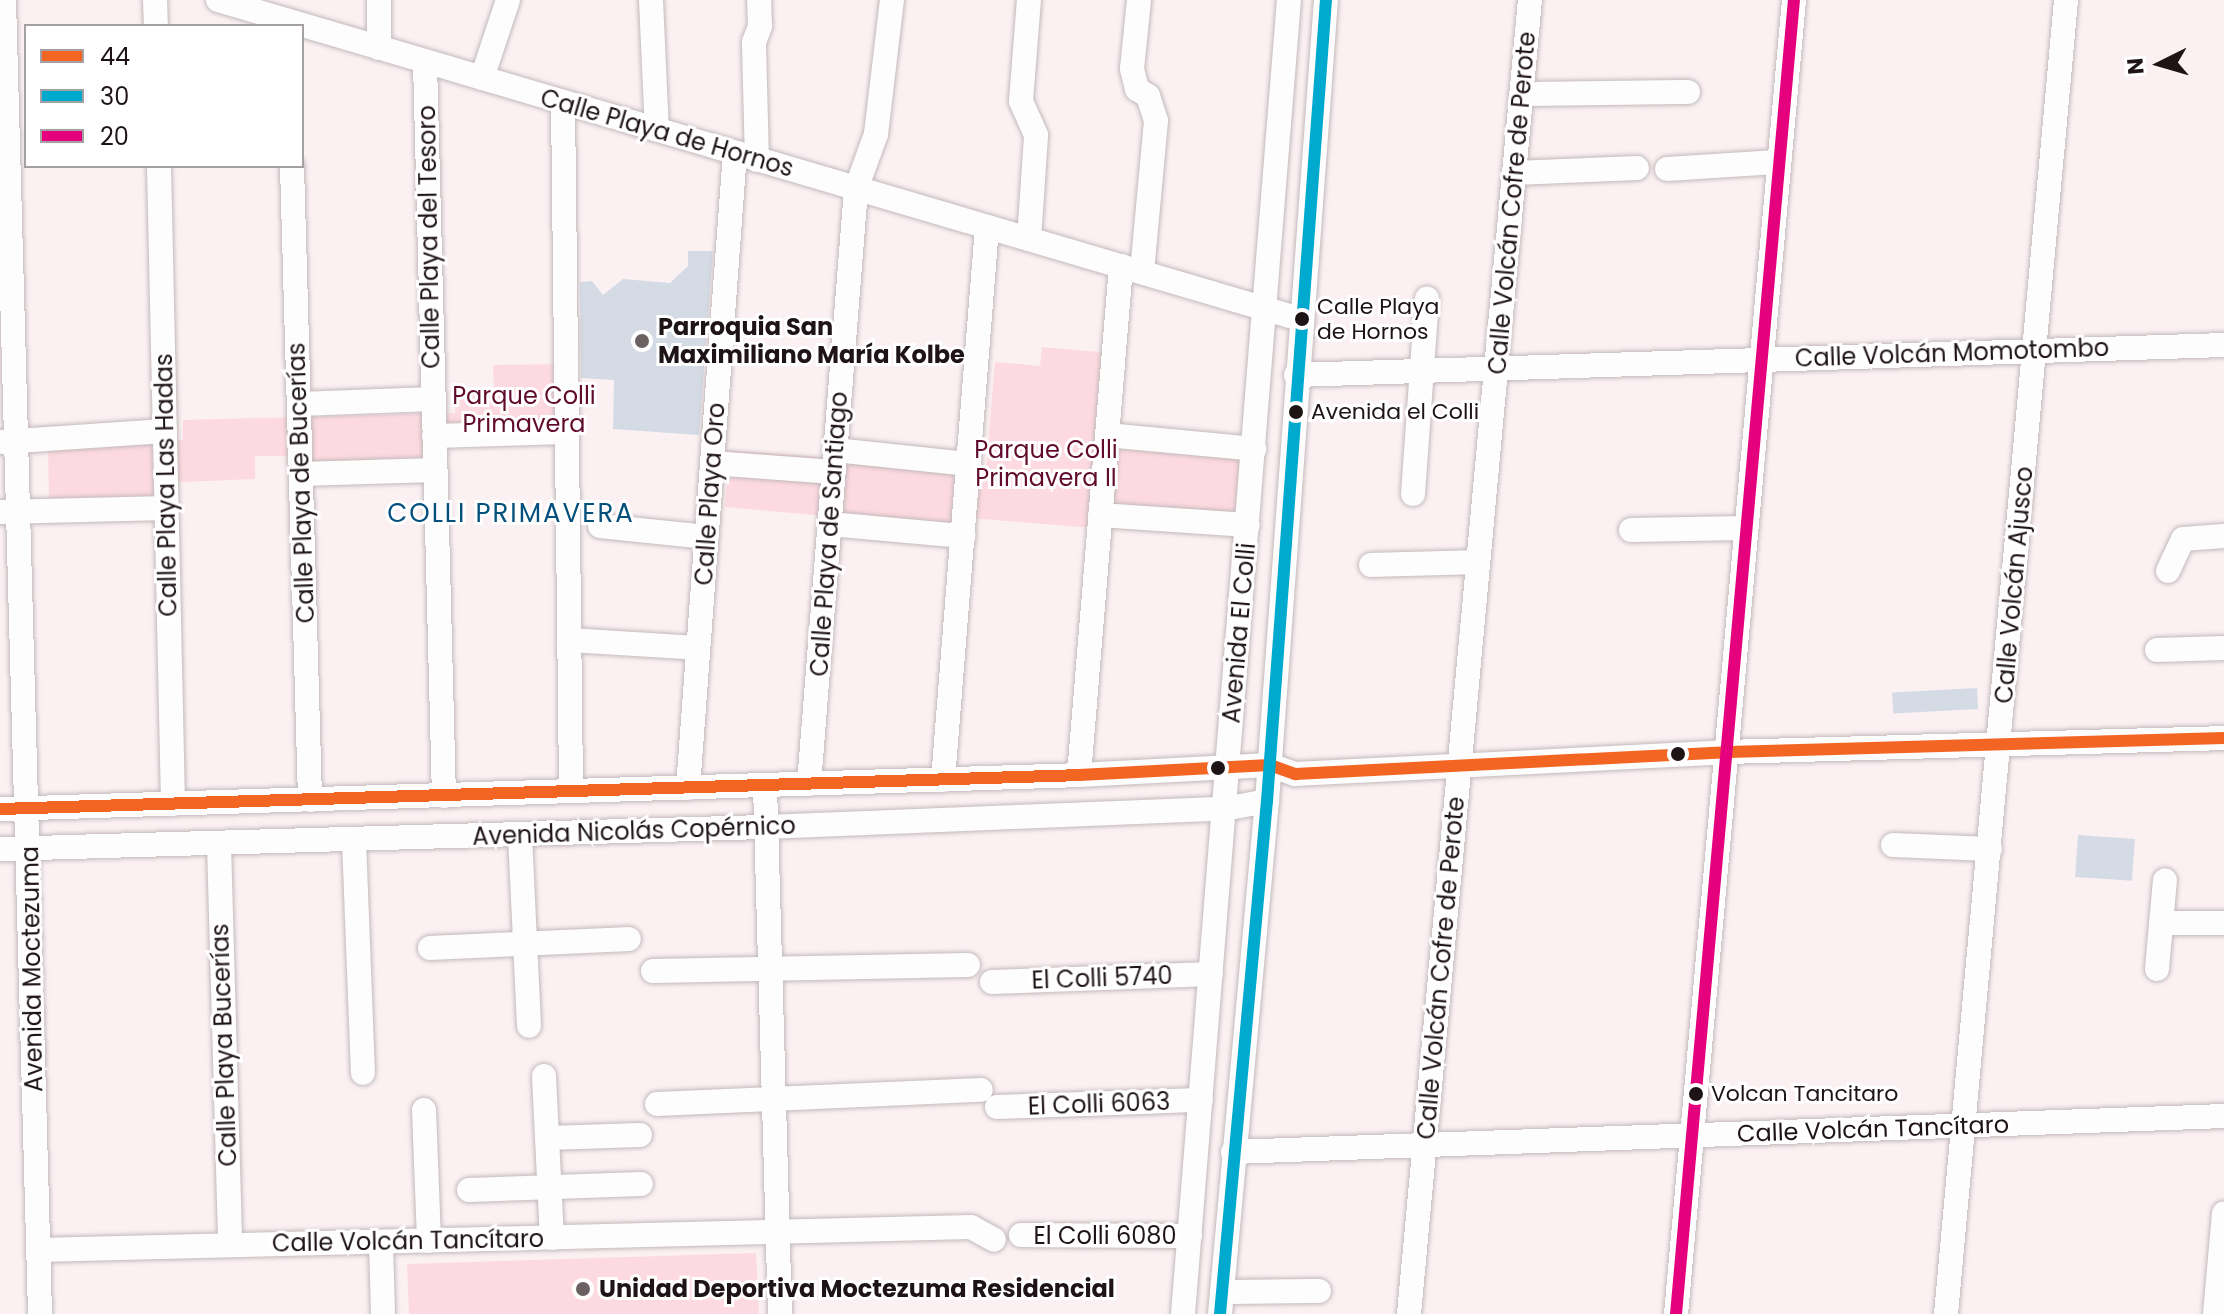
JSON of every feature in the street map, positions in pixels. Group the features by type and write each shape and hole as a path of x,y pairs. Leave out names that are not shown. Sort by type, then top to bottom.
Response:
{"street":[{"name":"Avenida Moctezuma","path":"4,0 9,512 28,807 40,1314"},
{"path":"155,0 156,24"},
{"path":"379,0 379,48"},
{"path":"482,78 508,0"},
{"path":"651,0 657,130"},
{"name":"Calle Playa Oro","path":"688,788 712,463 746,156 754,42 760,26 759,0"},
{"name":"Calle Playa de Santiago","path":"809,784 856,189 876,134 892,0"},
{"path":"1029,0 1021,101 1036,135 1029,239"},
{"path":"1079,775 1107,435 1156,121 1148,96 1137,89 1132,69 1139,0"},
{"name":"Avenida El Colli","path":"1183,1314 1289,0"},
{"name":"Avenida El Colli","path":"1221,1303 1270,765 1300,319 1326,0"},
{"name":"Calle Volcán Cofre de Perote","path":"1409,1314 1530,0"},
{"path":"1676,1314 1777,162 1794,0"},
{"name":"Calle Volcán Ajusco","path":"1946,1314 2066,0"},
{"name":"Calle Playa de Hornos","path":"229,2 288,24"},
{"name":"Calle Playa de Hornos","path":"304,28 1300,319"},
{"name":"Calle Playa del Tesoro","path":"425,62 444,796"},
{"path":"1522,94 1688,92"},
{"path":"563,102 571,791"},
{"path":"1667,169 1777,162"},
{"name":"Calle Playa Las Hadas","path":"159,168 173,804"},
{"name":"Calle Playa de Bucerías","path":"292,168 310,800"},
{"path":"1514,173 1637,168"},
{"path":"943,780 987,227"},
{"path":"1413,494 1427,298"},
{"name":"Calle Volcán Momotombo","path":"1296,375 2224,345"},
{"path":"299,404 433,399"},
{"path":"8,441 165,431"},
{"path":"434,436 566,432"},
{"path":"1107,435 1254,449"},
{"path":"712,463 834,461 969,464"},
{"path":"301,474 435,470"},
{"path":"9,512 167,508"},
{"path":"1100,515 1248,525"},
{"path":"830,524 963,536"},
{"path":"600,526 706,537"},
{"path":"1631,530 1746,528"},
{"path":"2168,571 2183,539 2224,536"},
{"path":"1371,565 1478,562"},
{"path":"569,640 698,648"},
{"path":"2157,650 2224,648"},
{"path":"1270,765 1295,774 1460,763 1726,752 2224,738"},
{"name":"Avenida Nicolás Copérnico","path":"0,809 943,780 1270,765"},
{"path":"1267,801 1295,774"},
{"path":"765,785 780,1314"},
{"name":"Avenida Nicolás Copérnico","path":"0,849 766,827 1224,809 1267,801"},
{"path":"520,835 529,1026"},
{"path":"354,840 363,1073"},
{"name":"Calle Playa Bucerías","path":"219,844 230,1245"},
{"path":"1893,845 1990,849"},
{"path":"2157,969 2165,880"},
{"path":"2161,923 2224,923"},
{"path":"430,948 629,939"},
{"path":"653,971 770,966 968,965"},
{"name":"El Colli 5740","path":"992,982 1211,974"},
{"path":"544,1076 552,1238"},
{"name":"El Colli 6063","path":"657,1104 774,1099 1201,1100"},
{"path":"424,1110 429,1241"},
{"name":"Calle Volcán Tancítaro","path":"1233,1152 2224,1116"},
{"path":"547,1138 640,1135"},
{"path":"469,1190 641,1184"},
{"path":"2215,1314 2224,1213"},
{"name":"Calle Volcán Tancítaro","path":"38,1250 971,1227 994,1240"},
{"name":"El Colli 6080","path":"1021,1235 1190,1236"},
{"path":"381,1242 383,1314"},
{"path":"1221,1303 1319,1291"}],"green space":[{"name":"Parque Colli Primavera II","path":"1042,347 1110,353 1103,448 1241,459 1237,517 1094,528 957,517 956,528 725,507 730,450 986,470 995,362 1040,366"},
{"name":"Parque Colli Primavera","path":"559,364 561,444 426,446 425,467 289,470 288,456 255,456 255,479 160,483 160,499 49,502 48,447 183,440 183,420 455,413 456,393 494,391 493,365"},
{"name":"Unidad Deportiva Moctezuma Residencial","path":"756,1253 759,1314 409,1314 407,1264"}],"building":[{"name":"Parroquia San Maximiliano María Kolbe","path":"688,251 713,251 699,435 613,429 614,380 581,378 580,282 592,281 603,295 623,279 670,283 688,266"},
{"path":"1977,688 1978,709 1893,713 1892,692"},
{"path":"2078,835 2135,839 2132,881 2075,877"}],"transit line":[{"name":"30","path":"1220,1314 1267,801 1326,0"},
{"name":"20","path":"1676,1314 1794,0"},
{"name":"44","path":"0,809 1079,775 1270,765 1295,774 1726,752 2224,738"}],"place":[{"name":"Calle Playa de Hornos","path":"1302,319"},
{"name":"Parroquia San Maximiliano María Kolbe","path":"642,341"},
{"name":"Avenida el Colli","path":"1296,412"},
{"name":"Volcan Tancitaro","path":"1696,1094"},
{"name":"Unidad Deportiva Moctezuma Residencial","path":"583,1289"}],"district":[{"name":"COLLI PRIMAVERA","path":"511,514"}]}
